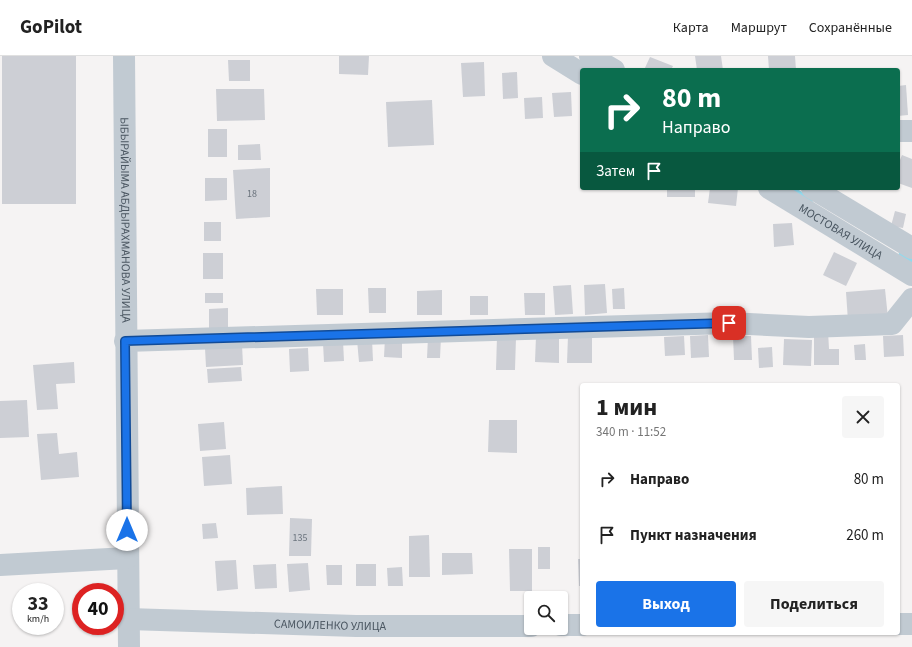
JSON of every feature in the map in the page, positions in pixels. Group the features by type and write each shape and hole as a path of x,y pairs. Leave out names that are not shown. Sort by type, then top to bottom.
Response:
{"street":[{"name":"ЫБЫРАЙЫМА АБДЫРАХМАНОВА УЛИЦА","path":"124,56 128,647"},
{"path":"553,56 580,73"},
{"path":"590,56 611,68"},
{"path":"900,131 912,132"},
{"name":"МОСТОВАЯ УЛИЦА","path":"771,190 912,275"},
{"path":"815,190 912,248"},
{"path":"125,341 729,323 809,327 892,324 912,299"},
{"path":"0,565 127,558"},
{"name":"САМОИЛЕНКО УЛИЦА","path":"128,619 356,626 524,626"},
{"path":"900,624 912,624"},
{"path":"568,626 580,625"}],"building":[{"path":"2,56 76,56 76,204 2,204"},
{"path":"339,56 369,56 368,75 339,74"},
{"path":"695,56 721,56 723,68 697,68"},
{"path":"768,56 795,56 796,68 769,68"},
{"path":"650,57 673,66 672,68 645,68"},
{"path":"228,60 250,60 250,81 229,81"},
{"path":"484,62 485,96 463,97 461,63"},
{"path":"517,72 518,98 503,99 502,73"},
{"path":"906,85 908,115 900,116 900,86"},
{"path":"216,89 264,89 265,120 217,121"},
{"path":"571,92 572,116 554,117 552,93"},
{"path":"542,97 543,118 525,119 524,98"},
{"path":"432,100 434,145 388,147 386,102"},
{"path":"208,129 227,129 227,157 208,157"},
{"path":"260,144 261,160 238,160 238,145"},
{"path":"902,155 912,159 912,188 900,184 900,160"},
{"path":"270,168 270,217 236,219 233,170"},
{"path":"205,178 227,178 227,200 205,201"},
{"path":"667,190 695,190 695,197 667,197"},
{"path":"710,190 738,190 736,206 708,203"},
{"path":"895,211 906,214 903,228 891,226"},
{"path":"204,222 221,222 221,241 204,241"},
{"path":"792,223 794,245 774,247 773,224"},
{"path":"834,252 857,263 846,286 823,275"},
{"path":"203,253 223,253 223,279 203,279"},
{"path":"605,284 607,313 585,315 584,285"},
{"path":"571,285 573,314 555,315 553,286"},
{"path":"368,288 386,288 386,313 369,313"},
{"path":"624,288 625,309 613,309 612,289"},
{"path":"316,289 343,289 343,315 317,315"},
{"path":"885,289 888,318 848,321 846,292"},
{"path":"442,290 442,315 417,315 417,291"},
{"path":"205,293 223,293 223,303 205,303"},
{"path":"524,293 545,293 545,315 525,315"},
{"path":"470,296 488,296 488,315 470,315"},
{"path":"228,308 228,330 209,330 209,309"},
{"path":"814,331 828,331 829,349 839,349 839,365 814,365"},
{"path":"708,335 709,357 691,358 690,336"},
{"path":"903,335 904,356 884,357 883,336"},
{"path":"497,336 516,337 515,370 496,370"},
{"path":"536,336 559,336 559,363 535,362"},
{"path":"568,336 592,337 592,363 567,363"},
{"path":"684,336 685,355 665,356 664,337"},
{"path":"733,336 751,336 752,360 734,360"},
{"path":"428,337 441,337 440,358 427,358"},
{"path":"385,338 402,338 402,358 384,357"},
{"path":"372,339 373,361 359,362 357,340"},
{"path":"784,339 812,340 811,366 783,365"},
{"path":"343,341 344,361 324,362 323,343"},
{"path":"865,344 866,360 855,360 854,345"},
{"path":"242,345 243,365 206,367 205,348"},
{"path":"772,347 773,367 759,368 758,348"},
{"path":"308,348 309,371 290,372 289,349"},
{"path":"74,362 75,383 56,384 58,409 37,410 33,365"},
{"path":"241,367 242,381 208,383 207,369"},
{"path":"27,400 29,437 0,438 0,401"},
{"path":"489,420 517,420 517,453 488,452"},
{"path":"224,422 226,449 200,451 198,424"},
{"path":"57,433 59,454 77,452 79,477 41,480 37,434"},
{"path":"230,455 232,484 204,486 202,457"},
{"path":"282,486 283,514 247,515 246,488"},
{"path":"290,518 312,519 311,556 289,556"},
{"path":"216,523 218,538 203,539 202,524"},
{"path":"429,535 430,577 409,577 409,536"},
{"path":"538,547 550,547 550,569 538,569"},
{"path":"509,549 532,549 532,591 510,591"},
{"path":"442,553 472,553 473,574 442,575"},
{"path":"578,559 580,559 580,586"},
{"path":"236,560 238,589 217,591 215,561"},
{"path":"308,563 310,590 289,592 287,564"},
{"path":"276,564 277,588 255,589 253,565"},
{"path":"356,564 376,564 376,586 356,586"},
{"path":"326,565 342,565 342,585 327,585"},
{"path":"402,567 403,586 388,586 387,568"}],"waterway":[{"path":"794,190 811,200"},
{"path":"901,254 912,261"}],"route":[{"path":"127,530 125,341 729,323"}]}
